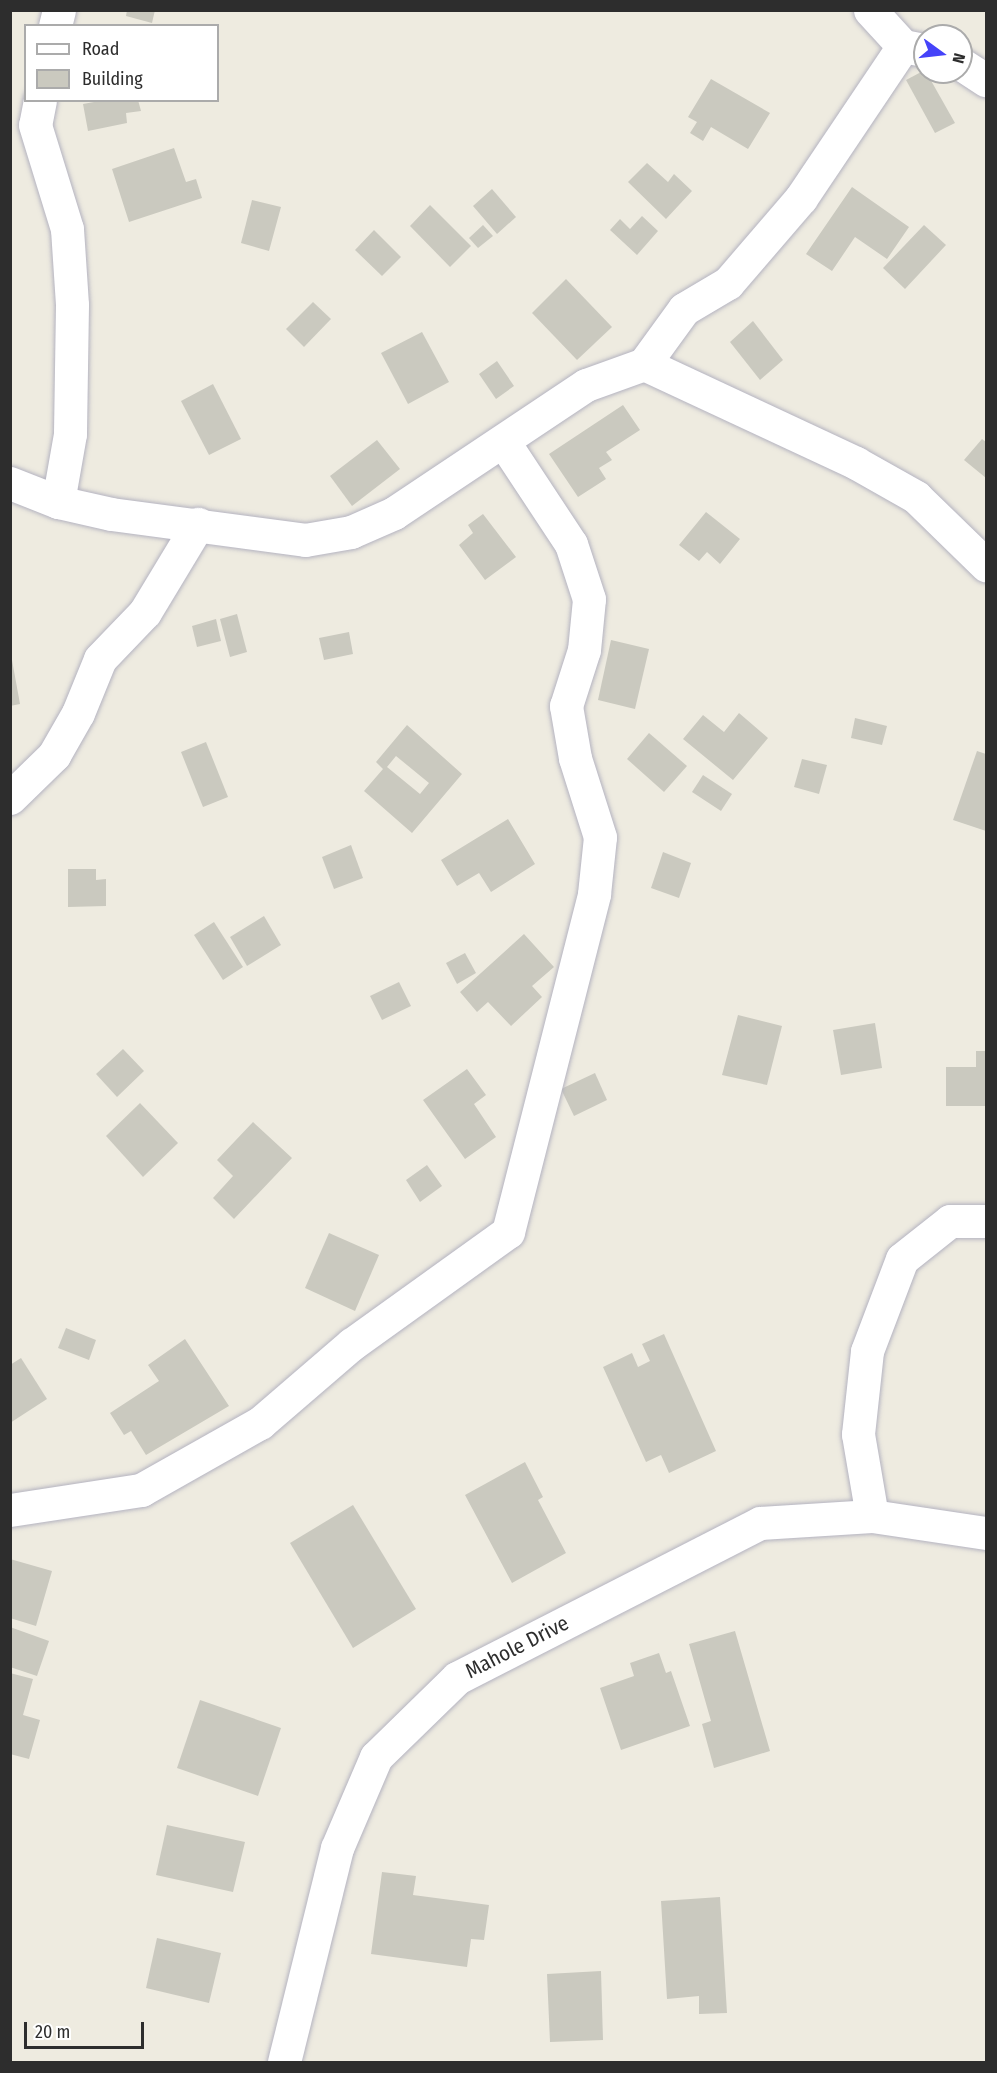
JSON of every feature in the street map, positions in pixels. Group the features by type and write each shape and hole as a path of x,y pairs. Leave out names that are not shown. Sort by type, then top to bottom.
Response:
{"street":[{"path":"870,10 913,47"},
{"path":"10,483 58,502 111,514 305,540 351,532 394,513 586,385 644,364 684,309 728,283 801,198 913,49"},
{"path":"973,71 987,80"},
{"path":"40,102 35,125 67,228 72,305 70,434 58,502"},
{"path":"644,364 856,463 916,497 987,565"},
{"path":"10,1510 141,1490 151,1485 260,1423 352,1344 507,1232 594,894 600,837 575,758 566,706 584,650 589,599 571,544 503,441"},
{"path":"10,798 54,755 78,713 100,659 145,612 198,524"},
{"path":"872,1516 858,1434 867,1351 902,1259 950,1221 987,1221"},
{"name":"Mahole Drive","path":"284,2062 337,1848 376,1757 457,1678 760,1523 872,1516 987,1533"}],"building":[{"path":"127,10 155,10 152,23 126,16"},
{"path":"913,76 913,84 933,84 955,123 935,133 906,80"},
{"path":"711,79 770,113 748,149 711,127 703,141 690,133 697,122 688,117"},
{"path":"139,102 141,111 126,113 127,123 88,131 83,104"},
{"path":"174,148 186,182 196,179 202,198 129,222 112,169"},
{"path":"647,163 668,182 674,174 692,191 666,219 628,182"},
{"path":"852,187 909,227 887,259 855,237 832,271 806,254"},
{"path":"492,189 516,217 497,234 473,206"},
{"path":"252,200 281,207 269,251 241,243"},
{"path":"430,205 471,246 450,267 410,226"},
{"path":"642,216 658,231 637,255 610,230 620,219 630,229"},
{"path":"483,225 493,236 478,248 469,238"},
{"path":"924,225 946,245 905,289 883,268"},
{"path":"374,230 401,257 382,276 355,250"},
{"path":"566,279 612,327 577,360 532,313"},
{"path":"313,302 331,319 304,347 286,329"},
{"path":"753,321 783,360 760,380 730,342"},
{"path":"422,332 449,382 408,404 381,353"},
{"path":"497,361 514,386 496,399 479,374"},
{"path":"213,384 241,439 209,455 181,401"},
{"path":"623,405 640,430 606,452 612,460 599,468 606,479 578,497 549,454"},
{"path":"982,439 986,442 986,478 964,460"},
{"path":"377,440 400,469 352,506 330,476"},
{"path":"706,512 740,539 720,564 707,552 699,561 679,545"},
{"path":"483,514 516,557 485,580 459,545 473,533 468,525"},
{"path":"237,614 247,652 230,657 220,619"},
{"path":"216,619 221,641 197,647 192,626"},
{"path":"349,632 353,654 324,660 319,638"},
{"path":"611,640 649,649 635,709 598,700"},
{"path":"10,649 20,704 10,706"},
{"path":"739,713 768,738 733,780 683,739 703,715 724,732"},
{"path":"855,718 887,726 882,745 851,738"},
{"path":"407,725 462,774 412,833 364,791 383,769 376,762","holes":["396,756 429,783 420,794 387,767"]},
{"path":"649,733 687,766 664,792 627,759"},
{"path":"206,742 228,797 203,807 181,752"},
{"path":"977,751 986,754 986,831 953,820"},
{"path":"802,759 827,765 819,794 794,787"},
{"path":"703,775 732,794 721,811 692,792"},
{"path":"508,819 535,864 491,892 479,873 457,886 441,860"},
{"path":"351,845 363,878 334,889 322,857"},
{"path":"663,852 691,863 679,898 651,888"},
{"path":"68,869 96,869 96,880 106,879 106,906 68,907"},
{"path":"264,916 281,945 247,966 230,937"},
{"path":"214,922 243,967 223,980 194,935"},
{"path":"524,934 554,967 532,986 542,997 511,1026 488,1002 477,1012 460,992"},
{"path":"465,953 476,973 457,984 446,963"},
{"path":"399,982 411,1006 382,1020 370,996"},
{"path":"738,1015 782,1026 767,1085 722,1075"},
{"path":"875,1023 882,1068 841,1075 833,1030"},
{"path":"123,1049 144,1071 117,1097 96,1074"},
{"path":"976,1051 986,1051 986,1106 946,1106 946,1067 976,1067"},
{"path":"467,1069 486,1095 474,1104 496,1137 465,1159 423,1100"},
{"path":"595,1073 607,1100 574,1116 561,1089"},
{"path":"140,1103 178,1143 143,1177 106,1136"},
{"path":"253,1122 292,1158 234,1219 213,1198 233,1176 217,1160"},
{"path":"427,1165 442,1186 420,1202 406,1180"},
{"path":"329,1233 379,1255 355,1311 305,1288"},
{"path":"66,1328 96,1340 89,1360 58,1348"},
{"path":"664,1334 716,1451 669,1473 661,1455 646,1462 603,1367 632,1353 638,1367 650,1361 642,1344"},
{"path":"185,1339 229,1406 146,1455 131,1431 124,1435 110,1413 159,1381 148,1365"},
{"path":"21,1358 47,1399 10,1423 10,1365"},
{"path":"525,1462 543,1497 538,1500 566,1553 512,1583 465,1495"},
{"path":"353,1505 416,1609 353,1648 290,1543"},
{"path":"10,1559 52,1571 36,1626 10,1618"},
{"path":"10,1627 49,1641 37,1676 10,1667"},
{"path":"735,1631 770,1751 714,1768 702,1724 711,1721 689,1644"},
{"path":"659,1653 666,1673 671,1671 690,1726 621,1750 600,1688 634,1676 630,1663"},
{"path":"10,1673 33,1679 23,1715 40,1720 29,1759 10,1754"},
{"path":"200,1700 281,1728 258,1796 177,1768"},
{"path":"167,1825 245,1842 233,1892 156,1875"},
{"path":"382,1872 416,1876 413,1895 489,1905 484,1940 471,1939 467,1967 371,1954"},
{"path":"720,1897 727,2013 699,2014 699,1996 667,1999 661,1901"},
{"path":"157,1938 221,1953 209,2003 146,1988"},
{"path":"601,1971 603,2040 550,2042 547,1974"}]}
